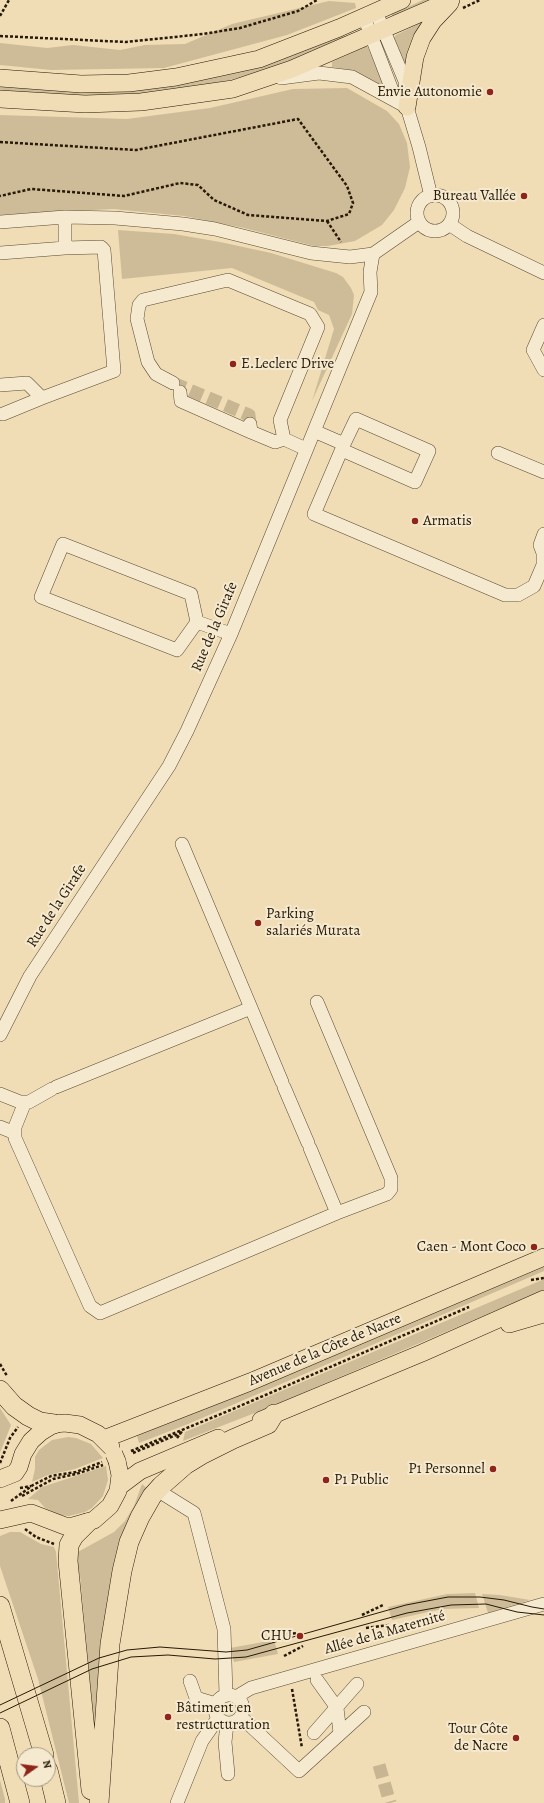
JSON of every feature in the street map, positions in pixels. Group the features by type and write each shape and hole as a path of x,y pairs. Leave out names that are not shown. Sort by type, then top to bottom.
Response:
{"highway":[{"path":"0,1390 14,1406 28,1416 40,1422 54,1424"},
{"path":"98,1803 110,1644 122,1571 129,1542 140,1517 157,1490 185,1465 202,1454 268,1424 274,1414"},
{"path":"87,1523 74,1536 69,1546 69,1582 93,1803"},
{"path":"0,1606 42,1747"},
{"path":"0,1728 20,1803"},
{"path":"52,1787 56,1803"}],"main road":[{"path":"0,78 81,84 129,83 176,77 259,59 402,0"},
{"path":"0,99 85,104 141,102 233,88 292,69 452,0"},
{"path":"407,107 415,57 422,38 442,10 452,0"},
{"name":"Avenue de la Côte de Nacre","path":"104,1439 250,1382 544,1257"},
{"path":"4,1514 31,1512 65,1526 87,1523 100,1517 110,1506 120,1486 140,1471 422,1353 544,1299"},
{"path":"422,1353 544,1314"},
{"path":"0,1480 15,1473 19,1468 23,1454 31,1441 41,1432 54,1424 65,1423 80,1425 104,1439 109,1460 120,1486"}],"street":[{"path":"370,14 377,32 392,90 407,107 419,146 431,196"},
{"path":"233,88 319,73 352,77 407,107"},
{"path":"431,196 442,196 450,203 453,214 449,224 439,231 433,231 423,226 419,222 417,216 420,203 431,196"},
{"path":"0,222 64,217 115,218 183,224 214,229 310,253 361,257 373,254 419,222"},
{"path":"64,217 65,248"},
{"path":"449,224 466,236 544,273"},
{"path":"0,253 65,248 101,247 104,250 114,371 3,414"},
{"name":"Rue de la Girafe","path":"0,1035 5,1010 169,766 209,683 231,634 371,292 370,272 373,254"},
{"path":"284,439 280,420 318,327 310,314 228,280 143,300 139,305 137,319 148,362 156,374 177,388 181,401 251,428 275,442 284,439 306,449"},
{"path":"544,325 534,350 544,370"},
{"path":"0,384 27,382 42,398"},
{"path":"314,431 343,447 416,482 429,451 356,419 343,447 314,514 505,595 518,595 534,586 543,565 543,553 540,545 544,534"},
{"path":"498,453 544,472"},
{"path":"63,544 191,594 197,622 177,650 41,597 63,544"},
{"path":"197,622 231,634"},
{"path":"182,844 337,1213"},
{"path":"25,1102 15,1127 15,1138 90,1306 100,1313 337,1213 387,1194 391,1189 391,1178 317,1002"},
{"path":"0,1094 29,1102 54,1088 251,1008"},
{"path":"0,1127 15,1133"},
{"path":"157,1490 194,1513 224,1629 231,1696 244,1708 241,1717 235,1722 222,1721 202,1741 177,1803"},
{"name":"Allée de la Maternité","path":"231,1696 251,1688 544,1604"},
{"path":"317,1680 337,1708 340,1733"},
{"path":"190,1681 196,1698 216,1704"},
{"path":"314,1733 357,1684"},
{"path":"228,1774 222,1721 215,1714 216,1704 221,1697 231,1696"},
{"path":"241,1717 298,1771 364,1712"}],"path":[{"path":"0,16 9,0"},
{"path":"0,36 126,42 203,34 240,28 298,11 317,0"},
{"path":"0,142 136,150 298,119 347,186 353,203 349,214 327,221 248,214 214,200 198,185 180,183 124,196 31,189 0,196"},
{"path":"327,221 341,242"},
{"path":"525,1283 544,1278"},
{"path":"132,1452 182,1432 474,1305"},
{"path":"0,1465 10,1438 28,1416"},
{"path":"4,1514 33,1485 51,1476 76,1472 109,1460"},
{"path":"22,1496 53,1479 76,1474 109,1460"},
{"path":"21,1528 49,1544 69,1546"},
{"path":"362,1615 383,1605"},
{"path":"366,1628 389,1626"},
{"path":"278,1635 298,1633"},
{"path":"284,1656 303,1646"},
{"path":"292,1684 302,1748"}],"shaded area":[{"path":"423,0 435,0 392,17 392,14"},
{"path":"329,1 355,3 356,8 287,35 164,68 51,70 0,65 0,43 47,48 73,45 120,50 145,45 185,44 232,24"},
{"path":"428,19 406,71 393,39 396,35"},
{"path":"350,35 322,49 270,68 230,80 192,88 107,97 0,92 0,85 50,90 280,59 338,37"},
{"path":"367,46 387,90 374,81 354,71 332,67 332,62"},
{"path":"347,88 387,111 399,124 407,143 410,167 405,188 394,210 382,225 355,241 328,246 314,246 244,228 184,216 113,209 0,215 0,115 127,119 210,108 293,89"},
{"path":"118,230 174,234 220,242 271,253 336,273 343,277 354,295 352,314 312,401 334,329 329,315 318,310 314,302 232,268 122,279"},
{"path":"544,1264 544,1271 188,1424 139,1443 137,1436"},
{"path":"544,1280 544,1290 265,1409 183,1441 185,1432"},
{"path":"0,1408 11,1425 0,1453"},
{"path":"68,1437 76,1438 91,1444 103,1458 75,1469 48,1475 32,1482 35,1469 35,1457 39,1450 52,1440"},
{"path":"106,1466 108,1480 103,1496 92,1508 85,1512 69,1516 60,1515 45,1508 38,1500 28,1499 42,1487"},
{"path":"142,1484 148,1489 106,1613 94,1724 80,1575 78,1571 76,1553 114,1532 125,1521 134,1506"},
{"path":"10,1532 20,1532 41,1544 54,1547 56,1552 79,1803 69,1803 38,1679 0,1566 0,1536"},
{"path":"475,1593 479,1608 442,1609 392,1620 388,1607 447,1594"},
{"path":"482,1594 500,1595 530,1600 488,1613"},
{"path":"274,1640 278,1654 234,1662 230,1648"},
{"path":"0,1780 5,1799 5,1803 0,1803"}],"tunnel":[{"path":"173,383 249,415 250,424"},
{"path":"379,1765 390,1803"}],"tram line":[{"path":"0,1705 99,1658 127,1650 160,1647 226,1652 247,1650 406,1605 448,1597 480,1597 504,1600 544,1609"},
{"path":"0,1713 92,1669 131,1657 168,1655 215,1659 246,1657 407,1613 451,1605 486,1604 517,1612 544,1615"}],"place":[{"name":"Envie Autonomie","path":"490,92"},
{"name":"Bureau Vallée","path":"524,196"},
{"name":"E.Leclerc Drive","path":"233,364"},
{"name":"Armatis","path":"415,521"},
{"name":"Parking salariés Murata","path":"258,923"},
{"name":"Caen - Mont Coco","path":"534,1247"},
{"name":"P1 Personnel","path":"493,1469"},
{"name":"P1 Public","path":"326,1480"},
{"name":"CHU","path":"300,1636"},
{"name":"Bâtiment en restructuration","path":"168,1717"},
{"name":"Tour Côte de Nacre","path":"516,1738"}]}
